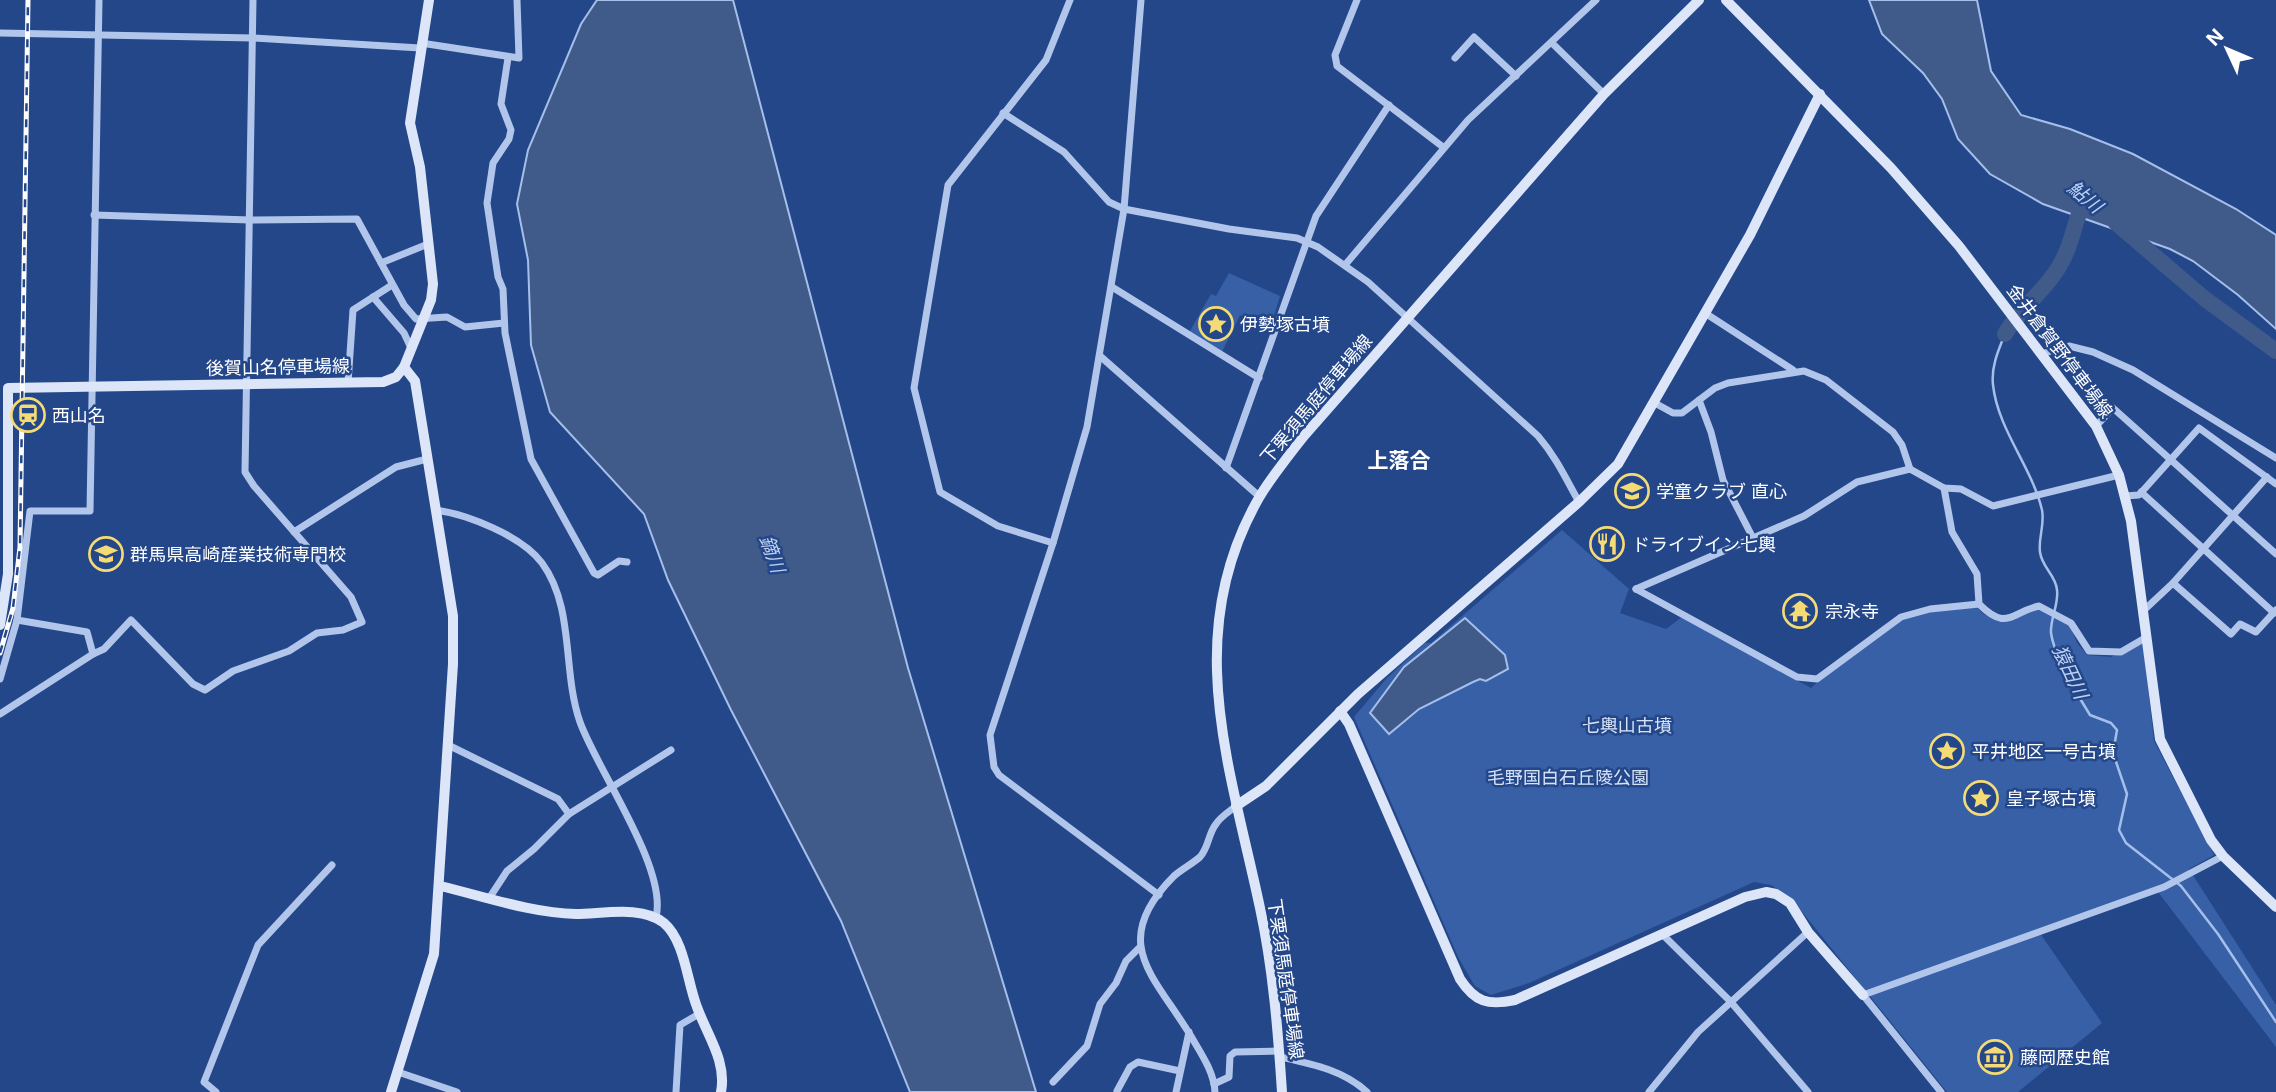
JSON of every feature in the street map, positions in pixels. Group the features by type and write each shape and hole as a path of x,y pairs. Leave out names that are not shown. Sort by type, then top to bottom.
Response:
{"main road":[{"path":"391,1092 434,954 448,745 453,615 415,381 404,367 424,321 433,284 419,167 410,123 429,0"},
{"name":"下栗須馬庭停車場線","path":"1282,1092 1266,941 1236,806 1216,690 1216,644 1231,563 1260,497 1304,436 1604,94 1699,0"},
{"name":"金井倉賀野停車場線","path":"1726,0 1820,94 1959,246 2096,426 2119,475 2125,496 2160,739 2191,804 2223,856 2276,907"},
{"path":"1236,806 1266,786 1340,711 1579,502 1618,464 1749,235 1820,94"},
{"name":"後賀山名停車場線","path":"0,625 4,575 4,388 348,383 390,380 404,367"},
{"path":"1340,711 1349,724 1460,979 1469,993 1480,1002 1497,1004 1515,1000 1745,897 1766,892 1776,894 1790,903 1808,932 1863,995"},
{"path":"440,886 573,914 638,913 656,917 671,930 679,948 699,1014 720,1060 724,1077 721,1092"}],"street":[{"path":"0,680 18,620 30,511 90,511 99,0"},
{"path":"0,714 104,649 131,620 193,684 205,690 233,671 289,651 317,633 343,630 362,622 351,597 246,472 253,0"},
{"path":"0,33 253,38 421,45 508,58 520,56 517,0"},
{"path":"1053,543 998,526 940,492 914,388 948,185 1046,60 1070,0"},
{"path":"1141,0 1124,209 1087,427 1053,543 994,716 990,735 999,775 1159,895"},
{"path":"1357,0 1335,62 1443,148"},
{"path":"1345,265 1443,148 1596,0"},
{"path":"1455,58 1474,37 1516,76"},
{"path":"1552,43 1604,94"},
{"path":"508,58 501,104 511,130 509,139 493,163 488,203 498,277 503,289 504,323 531,458 594,573 598,575 619,561 627,562"},
{"path":"1226,468 1318,212 1389,105"},
{"path":"1003,113 1064,152 1101,195 1124,209 1307,241 1345,265 1409,318 1538,436 1558,459 1565,480 1579,502"},
{"path":"94,215 250,220 357,219 392,285 416,319 424,321 447,317 465,327 504,323"},
{"path":"381,264 428,244"},
{"path":"348,383 353,310 392,285"},
{"path":"1112,287 1259,378"},
{"path":"373,297 404,333 412,349"},
{"path":"1704,313 1793,370"},
{"path":"2041,354 2069,346 2093,352 2133,370 2276,458"},
{"path":"1100,356 1260,497"},
{"path":"1653,402 1673,414 1682,413 1715,388 1793,370 1815,374 1826,380 1893,432 1902,445 1910,469 1944,488 1961,489 1993,506 2119,475"},
{"path":"1699,400 1712,432 1723,480 1753,538"},
{"path":"2096,426 2113,408 2276,554"},
{"path":"2125,496 2141,492 2199,428 2276,484"},
{"path":"294,532 396,467 428,459"},
{"path":"1910,469 1857,482 1804,516 1636,589 1797,677 1817,679 1902,617 1930,609 1979,604 1997,618 2006,620 2039,606 2071,624 2089,651 2121,652 2145,638"},
{"path":"2142,612 2173,583 2267,477"},
{"path":"1944,488 1952,532 1977,573 1979,604"},
{"path":"2141,492 2275,611 2256,632 2241,624 2231,634 2173,583"},
{"path":"435,510 482,521 529,550 552,579 560,600 580,722 648,866 659,905 656,917"},
{"path":"18,620 87,632 93,654"},
{"path":"448,745 558,800 569,814"},
{"path":"490,897 507,871 569,814 671,750"},
{"path":"1236,806 1216,822 1206,851 1175,875 1159,895 1141,926 1139,948 1161,990 1189,1032 1215,1088 1229,1077 1230,1056 1235,1052 1280,1054 1339,1073 1352,1079 1367,1092"},
{"path":"1941,1092 1863,995 2168,886 2223,856"},
{"path":"216,1092 204,1082 258,946 332,865"},
{"path":"1649,1092 1698,1032 1808,932"},
{"path":"1662,934 1730,1001 1808,1092"},
{"path":"1053,1082 1087,1046 1100,1004 1116,983 1126,961 1139,948"},
{"path":"676,1092 680,1025 699,1014"},
{"path":"1176,1092 1189,1032"},
{"path":"1117,1091 1130,1067 1138,1062 1180,1071"},
{"path":"398,1072 457,1092"}],"green space":[{"path":"1229,273 1280,296 1269,332 1240,315 1222,352 1190,331 1211,294 1216,296"},
{"name":"毛野国白石丘陵公園","path":"1562,530 1629,589 1620,613 1666,629 1682,617 1811,688 1878,633 1911,615 1929,611 1977,607 1983,614 2007,622 2039,607 2070,625 2077,643 2087,655 2111,657 2143,642 2154,741 2214,855 2189,869 2276,1005 2276,1047 2155,888 2037,929 2102,1023 2018,1092 1947,1092 1791,898 1771,885 1754,882 1529,983 1491,995 1475,986 1459,959 1354,717 1387,678 1425,643 1431,643"}],"water":[{"name":"鏑川","path":"597,0 733,0 908,668 1036,1092 910,1092 841,921 731,710 668,580 644,514 550,412 531,345 528,260 517,204 528,150 581,24"},
{"path":"1869,0 1977,0 1991,71 2021,115 2070,129 2133,154 2236,209 2276,235 2276,329 2238,295 2193,261 2170,249 2043,204 1990,174 1958,139 1942,99 1923,73 1882,34"},
{"path":"1465,618 1505,655 1508,669 1486,681 1480,679 1473,682 1419,709 1389,734 1370,713 1404,667"}],"waterway":[{"name":"猿田川","path":"2005,334 2053,276 2068,248 2086,199"},
{"name":"鮎川","path":"2116,223 2205,299 2276,351"},
{"name":"猿田川","path":"2005,334 1993,372 1996,402 2042,510 2040,552 2057,590 2051,633 2057,653 2090,715 2111,723 2117,730 2113,753 2127,794 2119,830 2126,843 2181,886 2218,934 2276,1022"}],"railway":[{"path":"0,653 13,608 20,547 28,0"}],"place":[{"name":"伊勢塚古墳","path":"1216,324"},
{"name":"西山名","path":"28,415"},
{"name":"学童クラブ 直心","path":"1632,491"},
{"name":"ドライブイン七輿","path":"1607,544"},
{"name":"群馬県高崎産業技術専門校","path":"106,554"},
{"name":"宗永寺","path":"1800,611"},
{"name":"平井地区一号古墳","path":"1947,751"},
{"name":"皇子塚古墳","path":"1981,798"},
{"name":"藤岡歴史館","path":"1995,1057"}],"district":[{"name":"上落合","path":"1399,460"}],"park label":[{"name":"七輿山古墳","path":"1627,725"}]}
